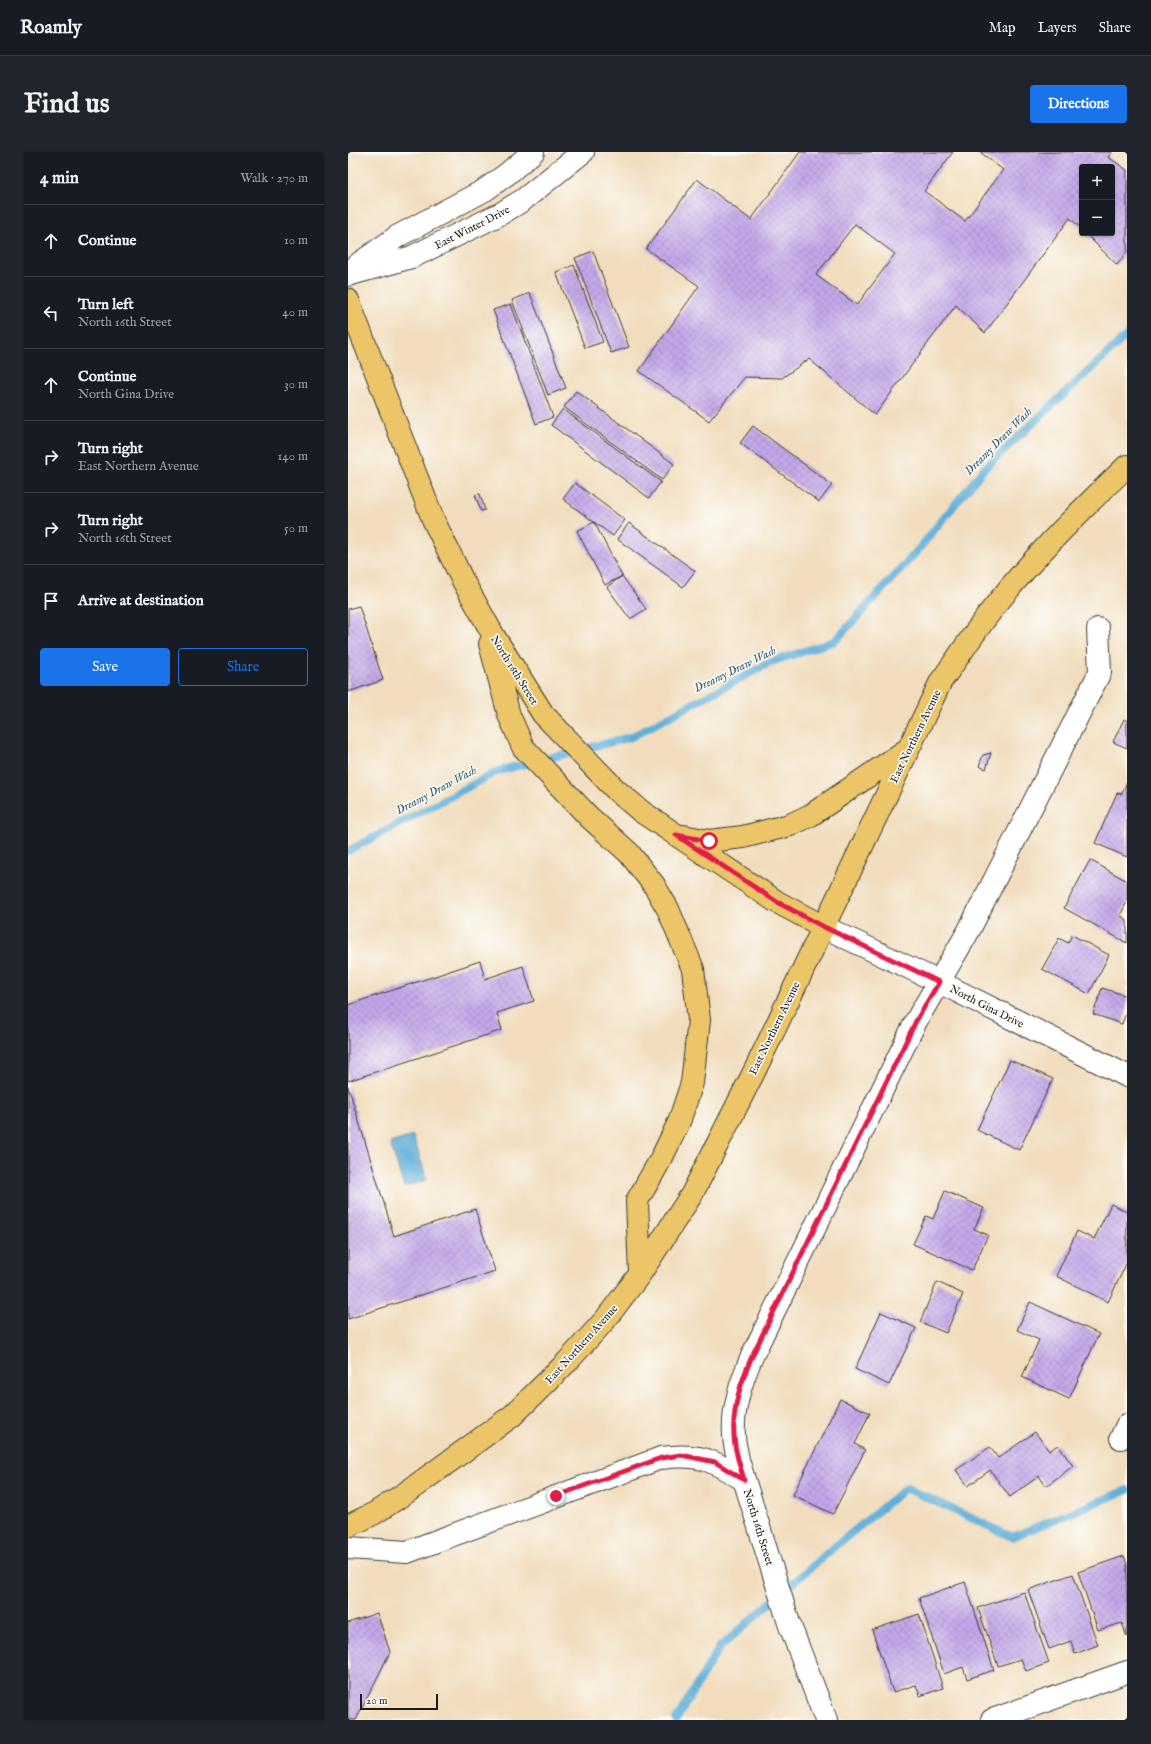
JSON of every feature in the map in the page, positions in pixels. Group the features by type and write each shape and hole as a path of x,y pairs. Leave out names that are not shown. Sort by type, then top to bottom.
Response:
{"main road":[{"name":"North 16th Street","path":"348,300 433,519 462,579 482,615 510,664 543,714 599,772 642,812 777,902 824,927"},
{"name":"East Northern Avenue","path":"348,1526 375,1513 407,1492 512,1416 567,1362 605,1320 640,1274 692,1194 824,927 908,748 942,681 982,622 1026,569 1073,518 1127,466"},
{"path":"482,615 509,715 523,747 589,817 629,853 654,885 682,938 693,969 696,984 699,1020 692,1083 679,1122 662,1157 636,1201 640,1274"},
{"path":"676,835 709,841 743,836 790,825 811,814 908,748"}],"street":[{"path":"348,271 398,236 485,190 533,152"},
{"name":"East Winter Drive","path":"348,275 412,257 500,214 523,200 583,152"},
{"path":"744,1480 738,1460 734,1435 736,1408 742,1380 756,1348 916,1021 968,932 1100,672 1098,629"},
{"name":"North Gina Drive","path":"824,927 939,982 1127,1076"},
{"name":"North 16th Street","path":"348,1548 407,1552 661,1458 681,1455 715,1462 744,1480 774,1578 826,1720"},
{"path":"992,1720 1127,1672"}],"water":[{"path":"413,1136 427,1180 404,1187 390,1143"}],"building":[{"path":"800,152 953,152 924,191 965,221 1003,170 980,152 1112,152 1108,157 1127,170 1127,252 1117,265 1088,236 1115,236 1115,164 1079,164 1079,226 1070,218 985,333 956,305 875,415 809,359 782,378 745,377 709,421 639,371 699,286 646,249 697,179 751,220","holes":["855,224 895,254 857,305 816,275"]},
{"path":"593,251 629,347 611,353 575,258"},
{"path":"574,265 603,342 585,348 556,272"},
{"path":"530,293 566,388 548,395 512,300"},
{"path":"511,304 553,417 536,424 493,310"},
{"path":"576,391 674,464 662,480 564,407"},
{"path":"563,409 661,482 649,498 551,425"},
{"path":"753,426 832,485 819,502 740,443"},
{"path":"575,483 625,520 613,536 563,499"},
{"path":"480,494 485,510 481,511 475,495"},
{"path":"594,522 622,576 605,585 577,531"},
{"path":"629,523 695,571 683,587 617,539"},
{"path":"622,576 646,609 630,619 607,587"},
{"path":"359,606 383,680 348,692 348,609"},
{"path":"1124,719 1127,721 1127,748 1113,742"},
{"path":"991,753 986,769 979,766 983,755"},
{"path":"1127,782 1127,857 1095,843 1117,793 1122,794"},
{"path":"1090,860 1127,881 1127,902 1120,915 1127,920 1127,943 1064,908"},
{"path":"1072,935 1109,955 1089,994 1042,969 1059,938 1068,943"},
{"path":"480,961 485,979 523,966 534,1001 497,1013 502,1030 348,1081 348,1005"},
{"path":"1102,988 1127,996 1127,1010 1122,1024 1093,1014"},
{"path":"1010,1060 1053,1079 1019,1150 977,1130"},
{"path":"348,1086 394,1236 475,1209 495,1271 348,1319"},
{"path":"945,1191 984,1208 974,1229 988,1235 972,1270 913,1244 926,1216 933,1219"},
{"path":"1111,1204 1127,1212 1127,1262 1108,1302 1056,1276 1077,1231 1094,1239"},
{"path":"937,1282 963,1294 946,1333 920,1322"},
{"path":"1030,1302 1099,1334 1069,1399 1022,1377 1039,1340 1017,1330"},
{"path":"881,1312 916,1328 889,1385 855,1369"},
{"path":"840,1399 870,1413 855,1444 865,1450 833,1514 793,1495"},
{"path":"1035,1432 1049,1451 1058,1445 1073,1466 1046,1486 1039,1476 1010,1497 990,1470 968,1486 956,1470 990,1447 998,1458"},
{"path":"1124,1556 1127,1564 1127,1637 1122,1623 1098,1630 1078,1572"},
{"path":"1073,1574 1098,1645 1075,1654 1071,1641 1049,1649 1028,1590"},
{"path":"965,1582 994,1670 967,1679 963,1667 944,1674 919,1598"},
{"path":"1024,1592 1049,1663 1026,1671 1021,1659 998,1666 978,1608"},
{"path":"377,1613 390,1652 356,1720 348,1720 348,1623"},
{"path":"919,1614 943,1688 920,1696 916,1685 893,1692 872,1630"}],"waterway":[{"name":"Dreamy Draw Wash","path":"348,851 498,771 631,737 771,662 835,641 918,550 983,470 1127,335"},
{"path":"676,1720 719,1648 832,1549 906,1488 1012,1537 1127,1490"}],"route":[{"path":"556,1496 661,1458 681,1455 715,1462 744,1480 738,1460 734,1435 736,1408 742,1380 753,1354 916,1021 939,982 824,927 777,902 676,835 709,841"}]}
